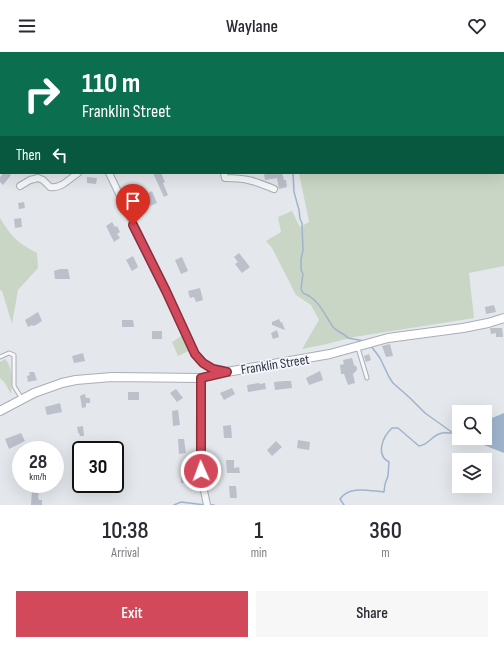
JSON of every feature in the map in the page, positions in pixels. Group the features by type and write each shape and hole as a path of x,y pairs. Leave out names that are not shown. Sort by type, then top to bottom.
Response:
{"main road":[{"name":"Franklin Street","path":"0,411 44,389 62,383 89,378 201,378 227,372 308,359 388,338 463,328 504,318"}],"street":[{"path":"20,186 30,180 38,178 43,180 52,188 59,186 77,174"},
{"path":"109,174 195,354 203,363 213,369 227,372"},
{"path":"224,174 225,178 242,178 274,189"},
{"path":"201,378 201,462 203,488 207,503"}],"lane":[{"path":"357,346 367,378"},
{"path":"0,357 9,353 14,355 14,386 22,399"}],"green space":[{"path":"299,174 504,174 504,266 469,273 474,318 354,337 302,349 319,320 311,305 296,295 272,248 266,241 281,232 278,217 292,211 300,227 309,222"},
{"path":"0,218 15,238 24,246 37,253 38,268 18,290 12,324 2,291 0,290"},
{"path":"188,332 195,348 178,356 172,342"},
{"path":"5,359 8,362 11,371 11,394 5,383 0,378 0,362"}],"water":[{"path":"504,413 504,453 484,445 492,445 492,418"}],"building":[{"path":"2,174 11,175 3,185 0,182 0,177"},
{"path":"153,174 161,174 168,195 164,197"},
{"path":"264,174 282,174 284,180 286,180 287,187 279,189 277,178 265,180"},
{"path":"87,177 97,178 96,184 87,183"},
{"path":"152,191 157,203 150,206 148,202 143,204 140,197"},
{"path":"24,202 25,208 19,209 18,203"},
{"path":"21,218 22,227 15,228 14,219"},
{"path":"112,222 115,227 117,226 120,232 117,234 120,238 114,242 106,226"},
{"path":"239,253 250,267 242,273 235,264 238,262 234,257"},
{"path":"133,256 138,267 132,271 126,260"},
{"path":"182,257 188,271 181,274 175,260"},
{"path":"68,269 70,279 55,279 54,271"},
{"path":"200,288 203,300 196,302 194,297 190,298 188,291"},
{"path":"494,305 496,312 486,314 485,307"},
{"path":"38,312 42,321 36,325 28,327 25,320"},
{"path":"279,319 285,330 272,325 272,322"},
{"path":"122,320 133,320 134,327 122,327"},
{"path":"490,328 502,328 503,337 496,337 496,333 491,334"},
{"path":"277,330 279,337 273,339 271,333"},
{"path":"152,331 162,331 162,339 152,339"},
{"path":"390,344 393,356 386,357 382,346"},
{"path":"83,353 85,361 74,363 72,356"},
{"path":"369,354 371,360 366,362 364,356"},
{"path":"352,358 357,370 353,374 355,383 348,385 344,374 341,374 340,365 344,364 343,360"},
{"path":"320,371 323,380 309,385 306,378"},
{"path":"29,372 34,372 37,380 28,382 27,376 30,375"},
{"path":"291,381 292,388 275,390 274,382"},
{"path":"265,383 266,389 248,392 247,385"},
{"path":"232,388 235,394 224,400 220,393"},
{"path":"176,389 183,398 177,402 170,393"},
{"path":"128,392 139,392 139,400 128,400"},
{"path":"85,394 86,398 90,398 90,403 86,403 86,407 82,408 80,396"},
{"path":"60,403 62,412 47,415 45,407"},
{"path":"178,410 180,425 173,426 172,411"},
{"path":"231,425 232,438 224,438 223,426"},
{"path":"83,426 84,436 80,436 77,427"},
{"path":"21,433 25,441 12,441 12,448 9,449 5,439"},
{"path":"178,439 184,439 186,453 179,454"},
{"path":"298,440 310,442 309,450 297,448"},
{"path":"276,441 282,447 272,456 267,450"},
{"path":"226,460 234,460 234,468 239,467 240,473 227,473"},
{"path":"187,473 187,475 189,475 190,482 181,483 181,474"},
{"path":"229,486 236,486 237,498 230,498"},
{"path":"32,493 39,493 38,497 39,500 42,500 42,505 31,505"}],"waterway":[{"path":"293,174 294,192 302,223 303,250 301,270 303,274 301,289 303,293 313,299 321,307 335,329 348,338 364,341"},
{"path":"371,346 380,358 393,383 425,413 452,432"},
{"path":"344,505 340,499 344,495 354,490 384,492 388,476 389,462 382,455 381,450 383,440 392,428 398,428 419,446 425,444 441,433 452,433"},
{"path":"174,505 181,502 205,505"},
{"path":"209,505 214,505"}],"route":[{"path":"133,225 195,354 203,363 213,369 227,372 201,378 201,471"}]}
